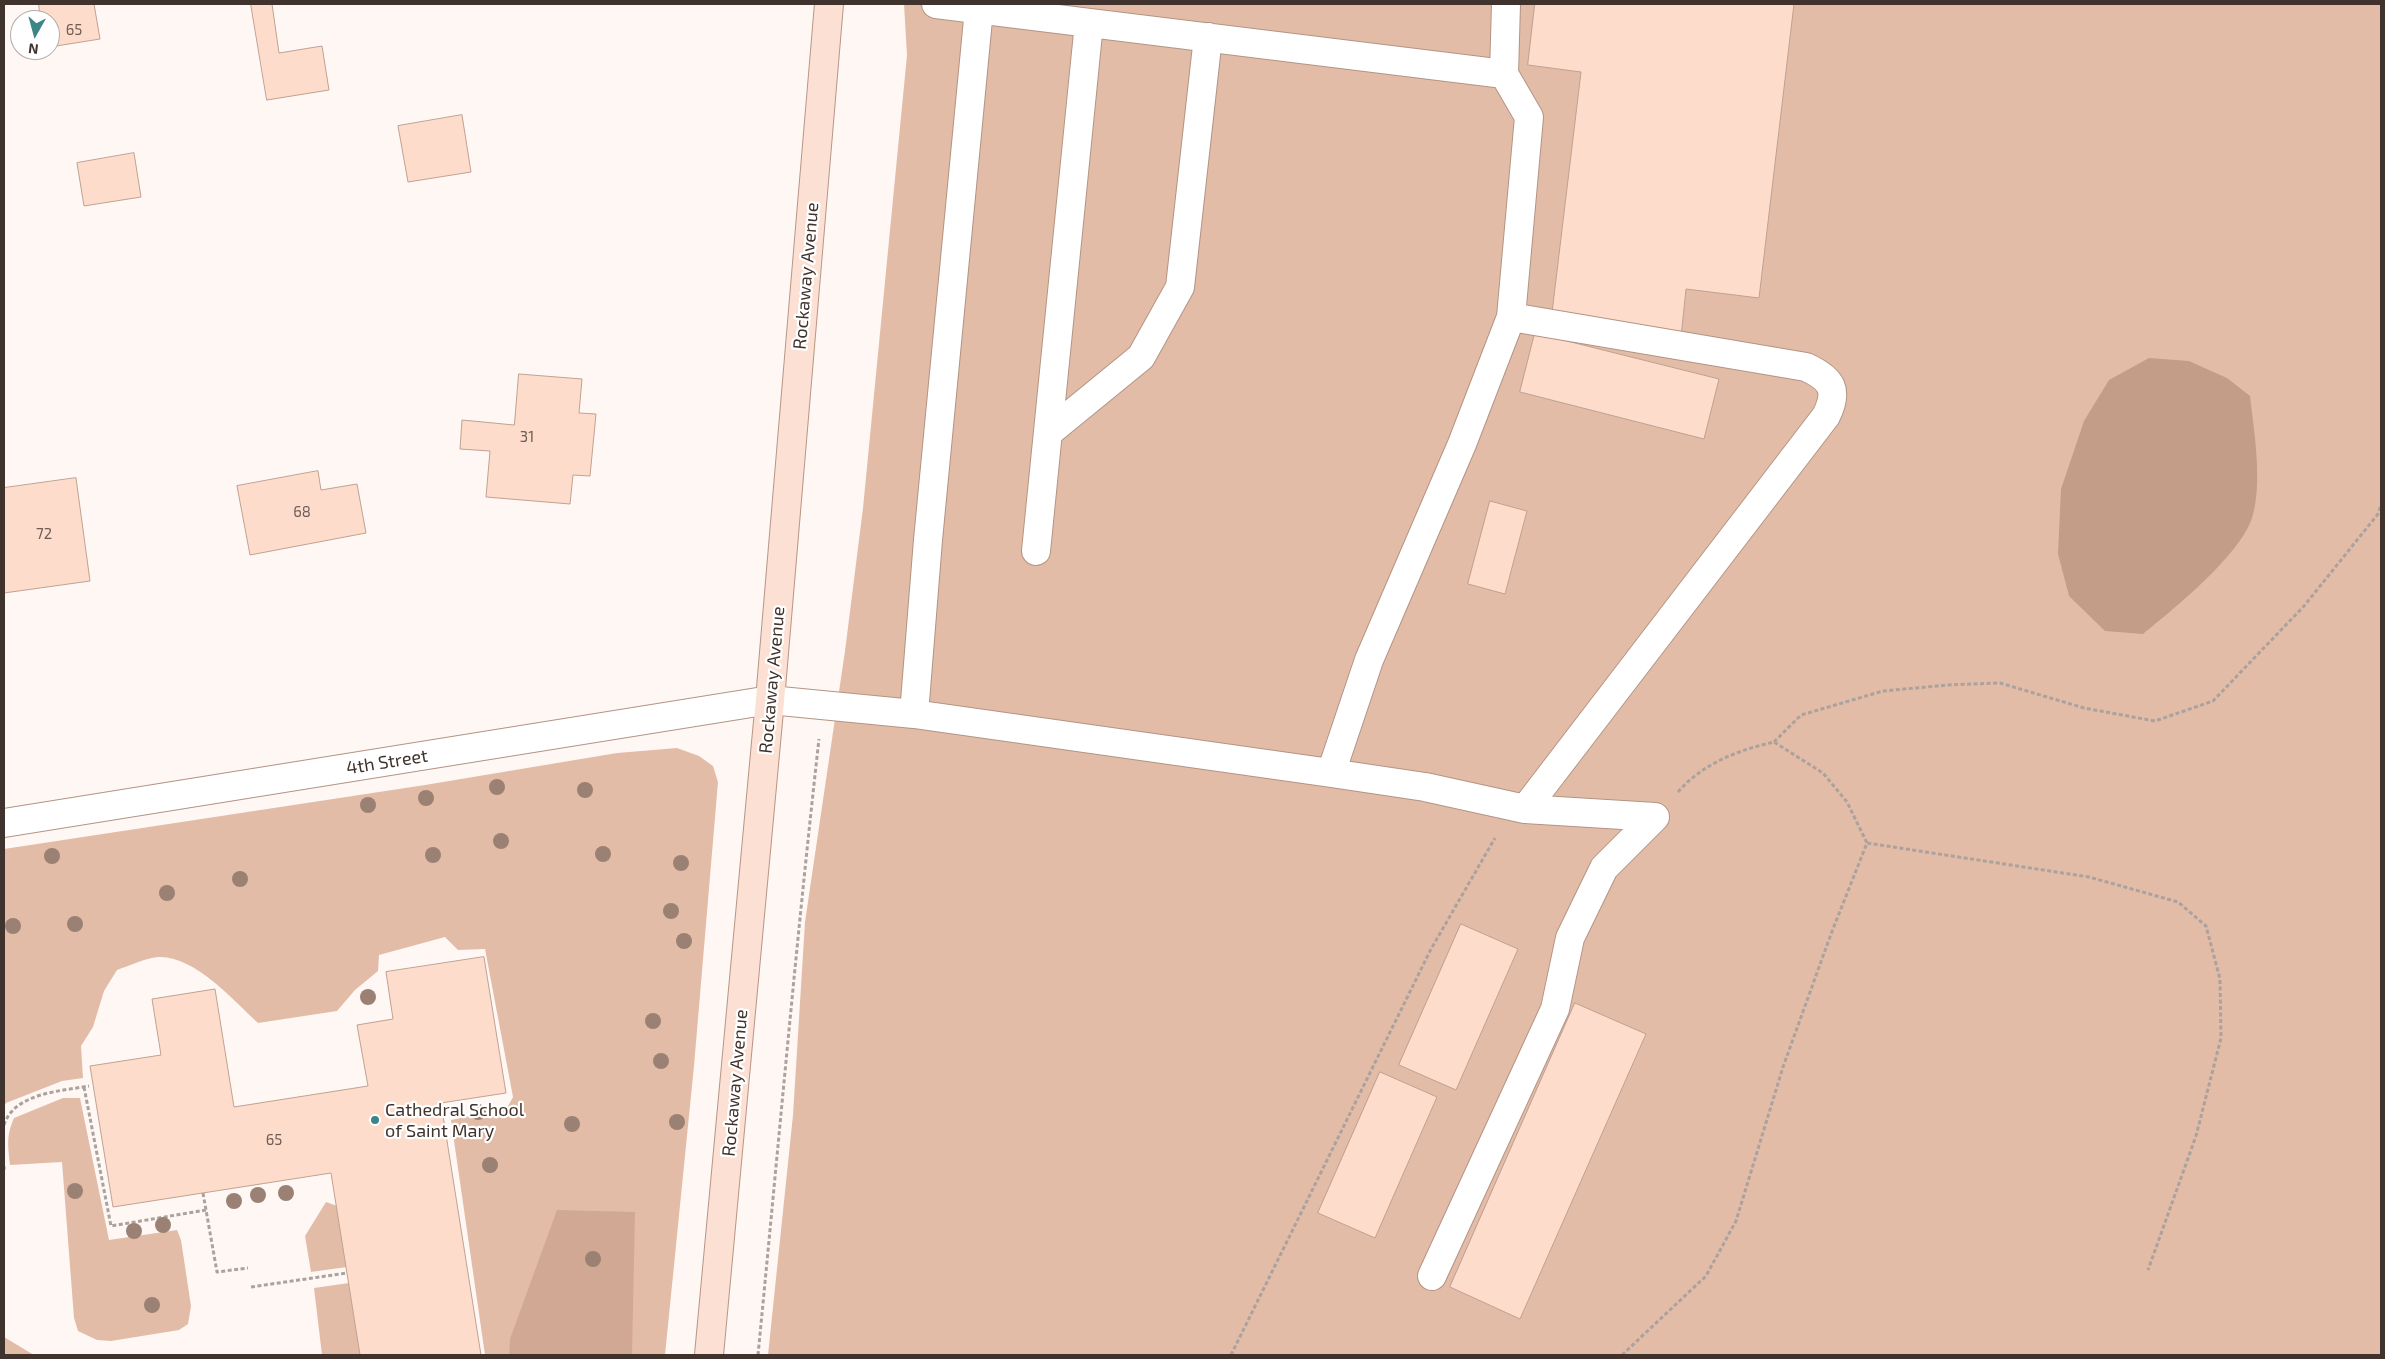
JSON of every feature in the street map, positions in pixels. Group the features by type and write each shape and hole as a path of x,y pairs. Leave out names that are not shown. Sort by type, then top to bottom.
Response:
{"main road":[{"name":"Rockaway Avenue","path":"709,1355 770,700 829,4"}],"street":[{"path":"936,4 1504,74"},
{"path":"1331,773 1369,660 1462,444 1511,317 1529,117 1504,74 1506,4"},
{"path":"914,714 929,530 980,9"},
{"path":"1036,551 1089,22"},
{"path":"1048,433 1142,356 1180,287 1208,37"},
{"path":"1511,317 1806,367 1824,375 1831,389 1833,402 1826,416 1519,808"},
{"name":"4th Street","path":"4,823 770,700 914,714 1331,773 1425,787 1519,808 1655,817"},
{"path":"1432,1276 1554,1009 1570,938 1604,868 1655,817"}],"path":[{"path":"1655,817 1692,776 1742,750 1774,742 1801,715 1883,691 1948,685 2000,683 2084,708 2155,721 2213,701 2304,606 2378,514 2381,505"},
{"path":"758,1355 777,1172 794,969 822,705"},
{"path":"1622,1355 1706,1276 1736,1221 1783,1067 1831,934 1867,843 1848,802 1823,773 1774,742"},
{"path":"1231,1355 1431,949 1519,808"},
{"path":"1867,843 2089,877 2178,902 2206,926 2220,979 2220,1038 2196,1136 2148,1270"},
{"path":"4,1125 12,1110 34,1096 89,1086"},
{"path":"84,1087 111,1226 206,1210"},
{"path":"203,1193 216,1272 248,1268"},
{"path":"251,1288 347,1272"}],"shaded area":[{"path":"904,4 2381,4 2381,1355 768,1355 793,1115 805,922 845,651 863,508 907,55"},
{"path":"2149,358 2189,361 2227,378 2250,396 2257,457 2255,504 2252,518 2245,533 2234,548 2205,580 2171,611 2143,634 2105,631 2069,596 2058,554 2061,489 2084,421 2109,380"},
{"path":"677,748 699,756 713,766 718,782 694,1066 665,1355 632,1355 632,1328 510,1348 509,1355 485,1355 451,1120 507,1108 513,1097 485,949 458,950 445,937 379,955 378,971 355,990 337,1011 258,1023 225,991 185,963 172,958 158,957 142,960 117,970 104,991 93,1027 81,1046 83,1078 62,1081 6,1103 4,1107 4,849 425,785 617,753"},
{"path":"63,1098 80,1098 109,1240 177,1230 181,1240 191,1306 188,1324 179,1330 111,1341 97,1340 78,1331 74,1318 62,1162 10,1165 8,1147 14,1118"},
{"path":"326,1202 337,1206 347,1267 311,1272 305,1236"},
{"path":"557,1210 635,1212 632,1355 509,1355 510,1339"},
{"path":"349,1283 360,1355 322,1355 314,1288"},
{"path":"4,1337 34,1355 4,1355"}],"building":[{"path":"39,4 94,4 100,39 60,45 60,10 40,10"},
{"path":"251,4 272,4 279,53 322,46 329,90 267,100"},
{"path":"1535,4 1794,4 1759,298 1686,289 1681,337 1551,321 1581,72 1528,65"},
{"path":"462,115 471,172 408,182 398,126"},
{"path":"134,153 141,197 84,206 77,163"},
{"path":"1535,333 1719,379 1704,439 1520,392"},
{"path":"519,374 582,379 579,413 596,414 590,476 573,475 570,504 486,497 490,451 460,449 462,420 514,425"},
{"path":"318,471 321,490 357,484 366,533 250,555 237,486"},
{"path":"76,478 90,581 4,593 4,488"},
{"path":"1490,501 1527,511 1505,594 1468,584"},
{"path":"1461,924 1518,949 1456,1090 1399,1065"},
{"path":"484,957 506,1093 441,1103 481,1355 360,1355 331,1173 113,1207 90,1066 161,1055 152,999 215,989 234,1107 368,1086 357,1025 393,1019 386,972"},
{"path":"1575,1003 1646,1034 1520,1319 1450,1287"},
{"path":"1380,1072 1437,1097 1375,1238 1318,1213"}],"place":[{"name":"Cathedral School of Saint Mary","path":"375,1120"}]}
